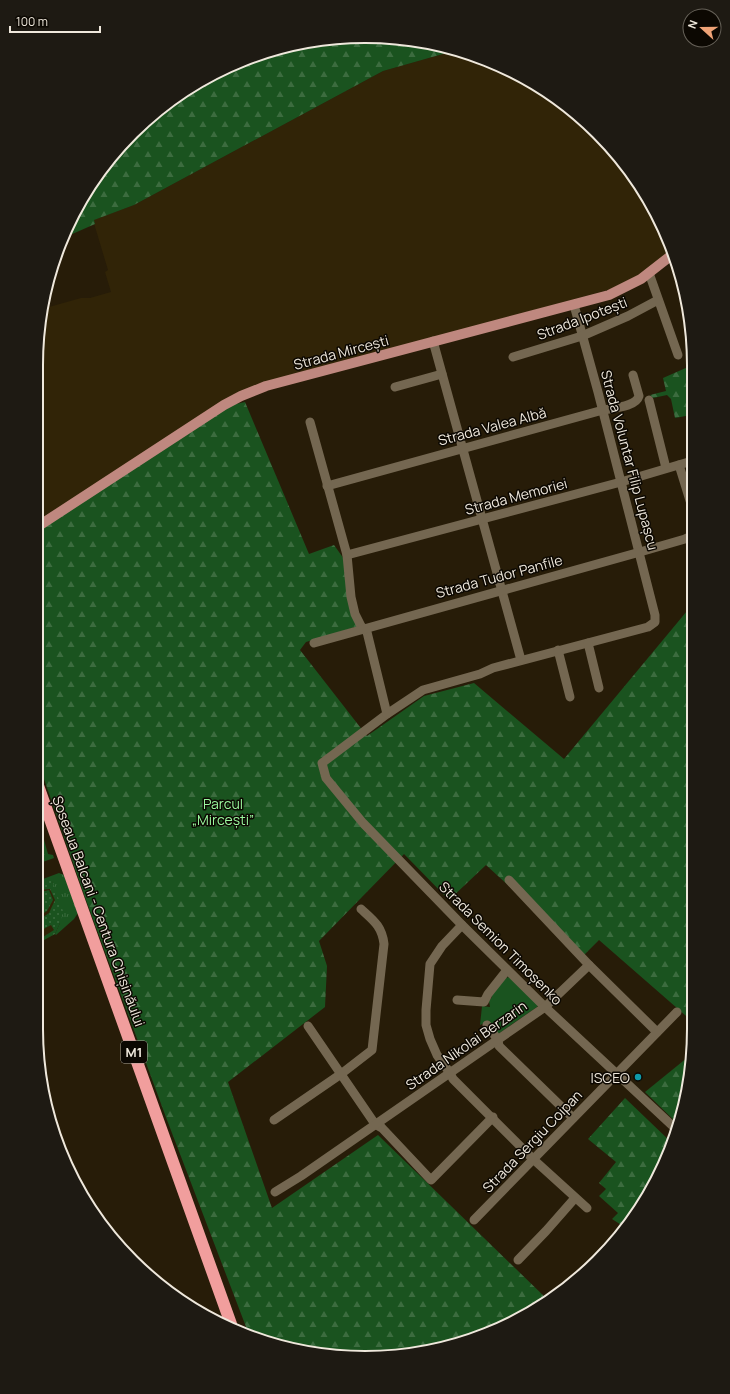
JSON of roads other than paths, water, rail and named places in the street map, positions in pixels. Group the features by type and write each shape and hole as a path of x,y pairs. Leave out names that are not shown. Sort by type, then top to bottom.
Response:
{"highway":[{"name":"Șoseaua Balcani - Centura Chișinăului","path":"43,800 230,1321"}],"main road":[{"name":"Strada Mircești","path":"43,522 232,400 266,386 609,295 629,286 669,258"}],"street":[{"path":"649,273 678,355"},
{"name":"Strada Ipotești","path":"513,357 582,336 628,316 658,300"},
{"name":"Strada Voluntar Filip Lupașcu","path":"574,304 656,615 654,624 648,627 588,643"},
{"path":"433,341 520,660"},
{"path":"395,387 442,374"},
{"name":"Strada Valea Albă","path":"327,486 603,410 633,404 638,400 638,393 633,375"},
{"path":"650,400 666,468"},
{"path":"310,422 347,555 351,597 355,614 361,626 367,632 387,714 423,690 520,660 588,643 599,688"},
{"name":"Strada Memoriei","path":"347,555 621,482 687,463"},
{"path":"679,465 687,491"},
{"name":"Strada Tudor Panfile","path":"314,643 687,538"},
{"path":"558,650 570,697"},
{"name":"Strada Semion Timoșenko","path":"387,714 322,763 326,778 363,823 462,925 545,1007 672,1125"},
{"path":"509,880 589,965 657,1032"},
{"path":"274,1120 341,1074 372,1050 384,944 383,934 380,928 361,909"},
{"path":"462,925 442,946 430,964 426,1025 431,1044 453,1079 534,1159 587,1208"},
{"name":"Strada Nikolai Berzarin","path":"275,1192 545,1007 589,965"},
{"path":"457,1000 484,1002 488,994 507,970"},
{"name":"Strada Sergiu Coipan","path":"474,1220 677,1012"},
{"path":"487,1025 498,1040 499,1046 573,1118"},
{"path":"308,1026 375,1124 382,1128 431,1180 492,1118"},
{"path":"518,1260 575,1198"}],"place":[{"name":"ISCEO","path":"638,1077"}],"park label":[{"name":"Parcul „Mircești”","path":"223,812"}]}
